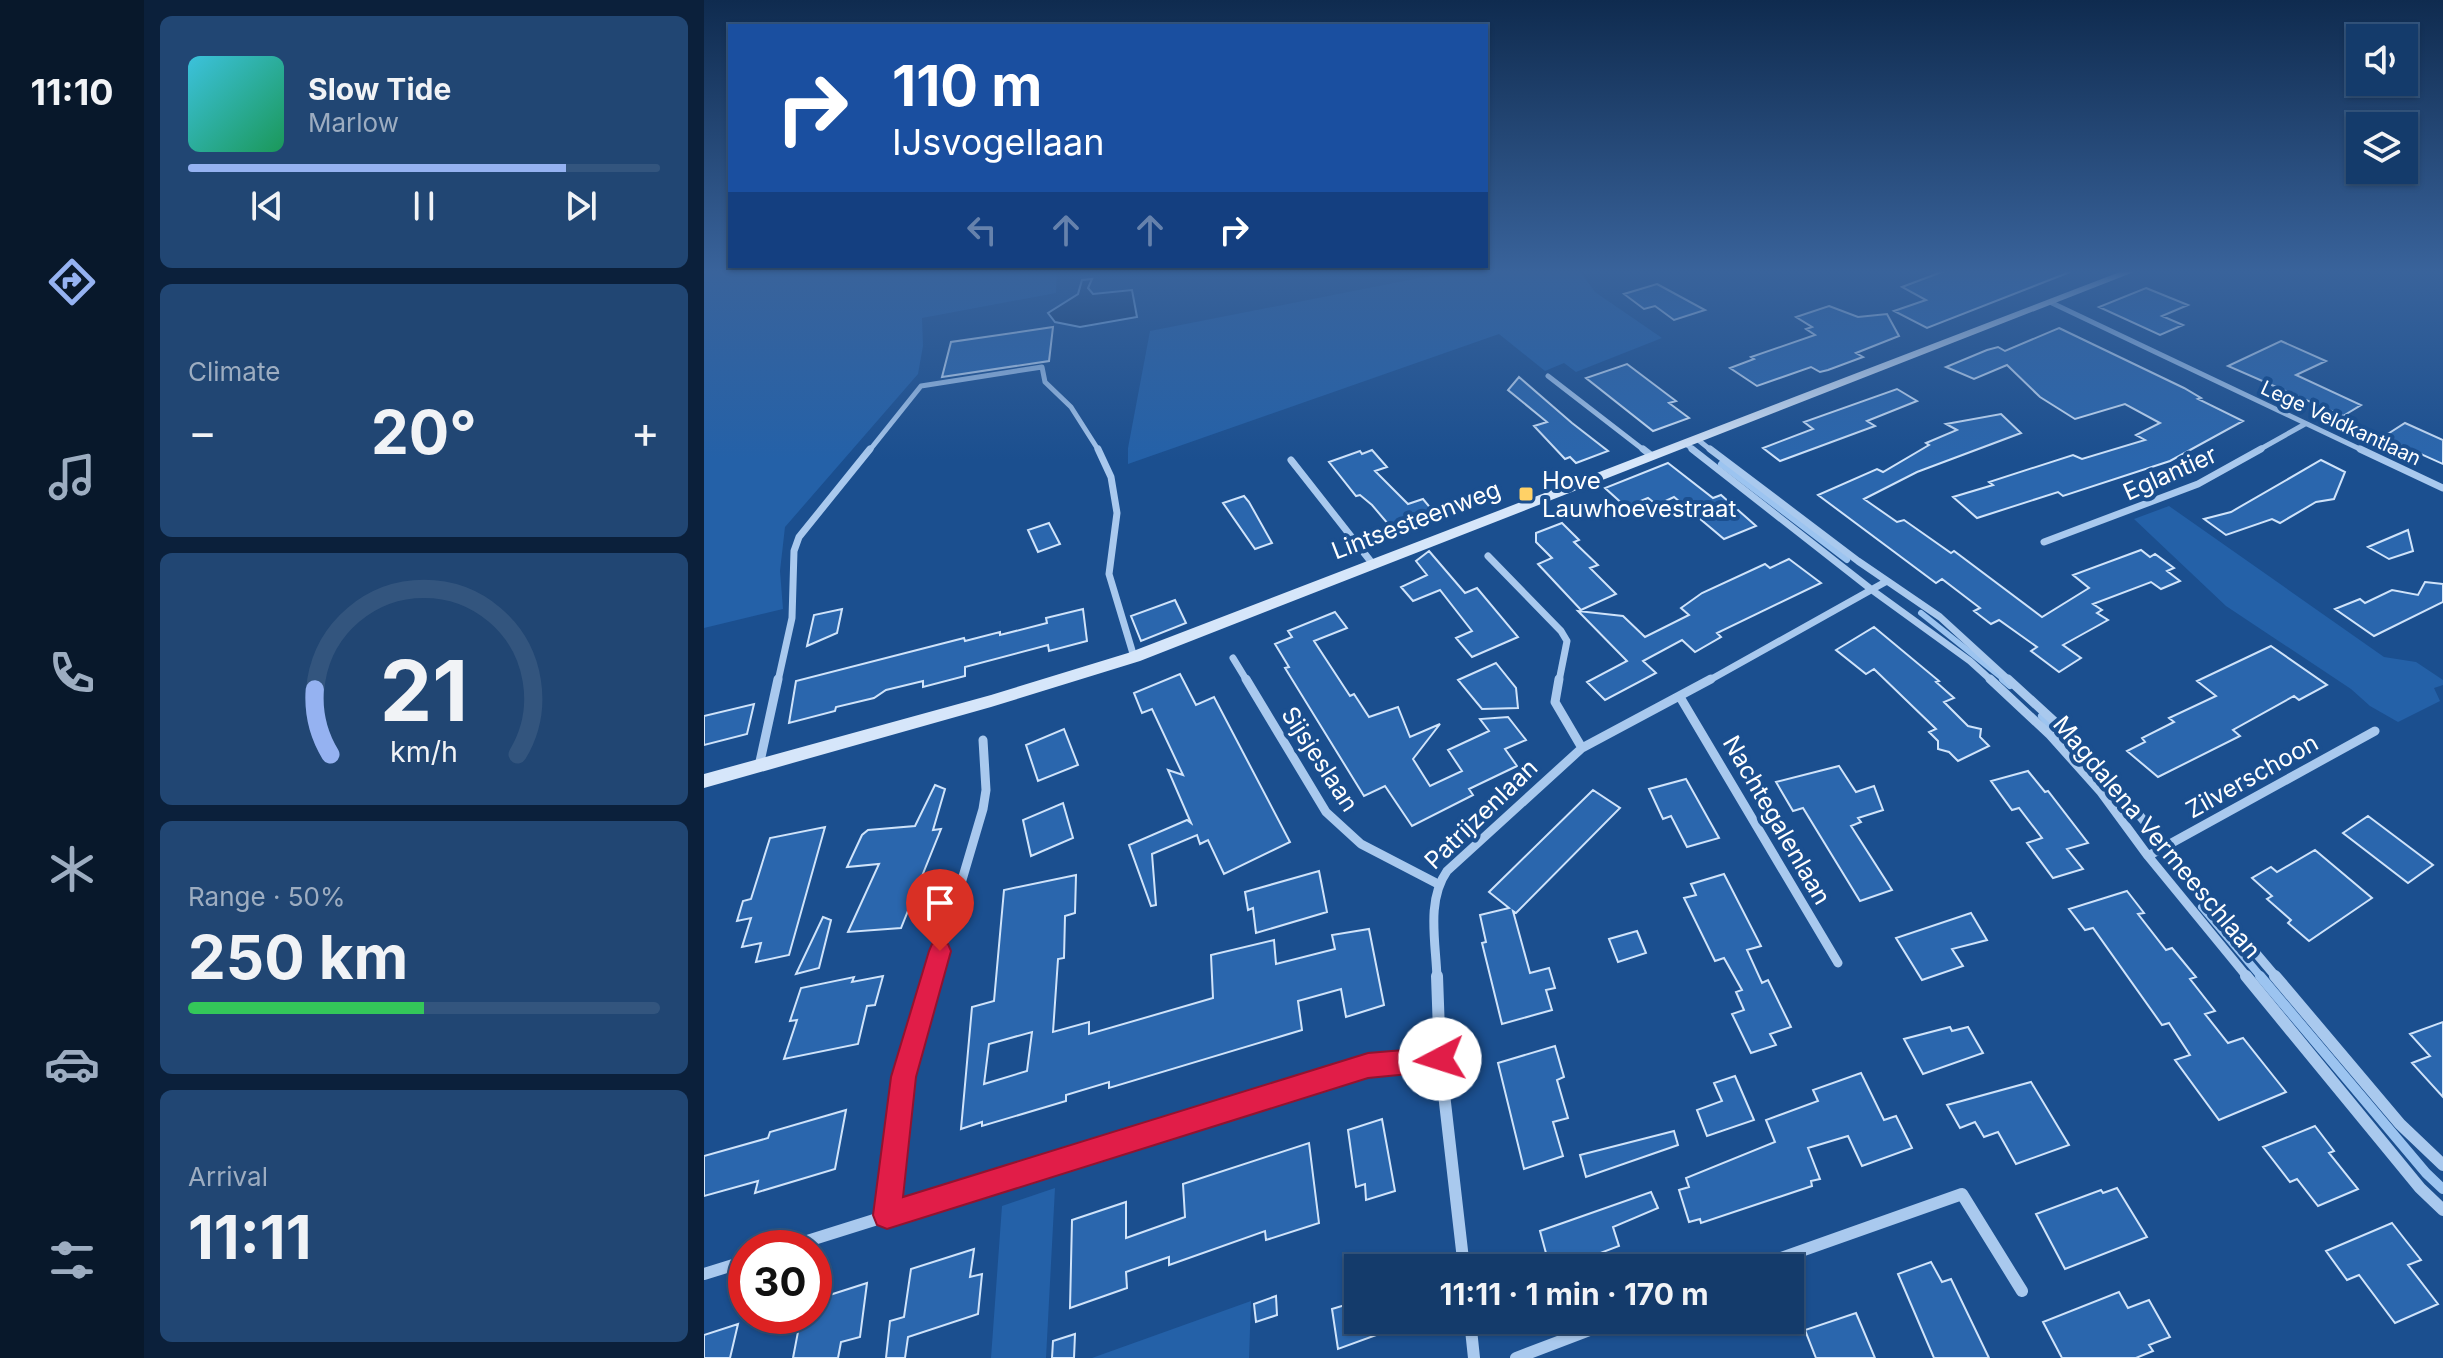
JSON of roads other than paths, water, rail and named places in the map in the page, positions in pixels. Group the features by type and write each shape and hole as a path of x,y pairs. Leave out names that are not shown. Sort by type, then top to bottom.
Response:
{"street":[{"name":"Lintsesteenweg","path":"704,781 1134,657 1973,333"},
{"name":"Lege Veldkantlaan","path":"2116,333 2443,488"},
{"path":"758,766 792,618 794,551 799,537 921,386 1042,367 1045,382 1061,395 1101,452 1112,476 1117,513 1108,574 1134,657"},
{"path":"1548,376 1652,456"},
{"name":"Eglantier","path":"2044,542 2198,484 2305,424"},
{"name":"Magdalena Vermeeschlaan","path":"1691,442 1940,617 1983,653 2068,734 2112,780 2165,847 2407,1132 2443,1165"},
{"name":"Magdalena Vermeeschlaan","path":"1691,442 1872,590 1970,661 2050,735 2101,792 2148,856 2420,1188 2443,1210"},
{"path":"1291,460 1372,563"},
{"path":"1488,556 1561,631 1567,641 1555,702 1582,748"},
{"name":"Patrijzenlaan","path":"1462,1254 1440,1059 1434,900 1438,884 1447,871 1582,748 1887,581"},
{"name":"Sijsjeslaan","path":"1233,658 1326,812 1361,844 1438,884"},
{"name":"Nachtegalenlaan","path":"1680,697 1838,963"},
{"name":"Zilverschoon","path":"2148,856 2375,731"},
{"path":"887,1215 903,1077 983,809 986,790 983,740"},
{"path":"832,1233 1368,1065 1440,1059"},
{"path":"1790,1254 1856,1229 1930,1208 1962,1194 2022,1291"},
{"path":"704,1274 728,1267"},
{"path":"1471,1334 1474,1358"},
{"path":"1516,1358 1579,1334"}],"waterway":[{"path":"1721,464 1847,560"},
{"path":"1921,613 2006,681"},
{"path":"2003,679 2010,685"},
{"path":"2042,716 2117,796"},
{"path":"2202,907 2262,978"},
{"path":"2260,976 2426,1173 2443,1189"}],"place":[{"name":"Hove Lauwhoevestraat","path":"1526,494"}]}
